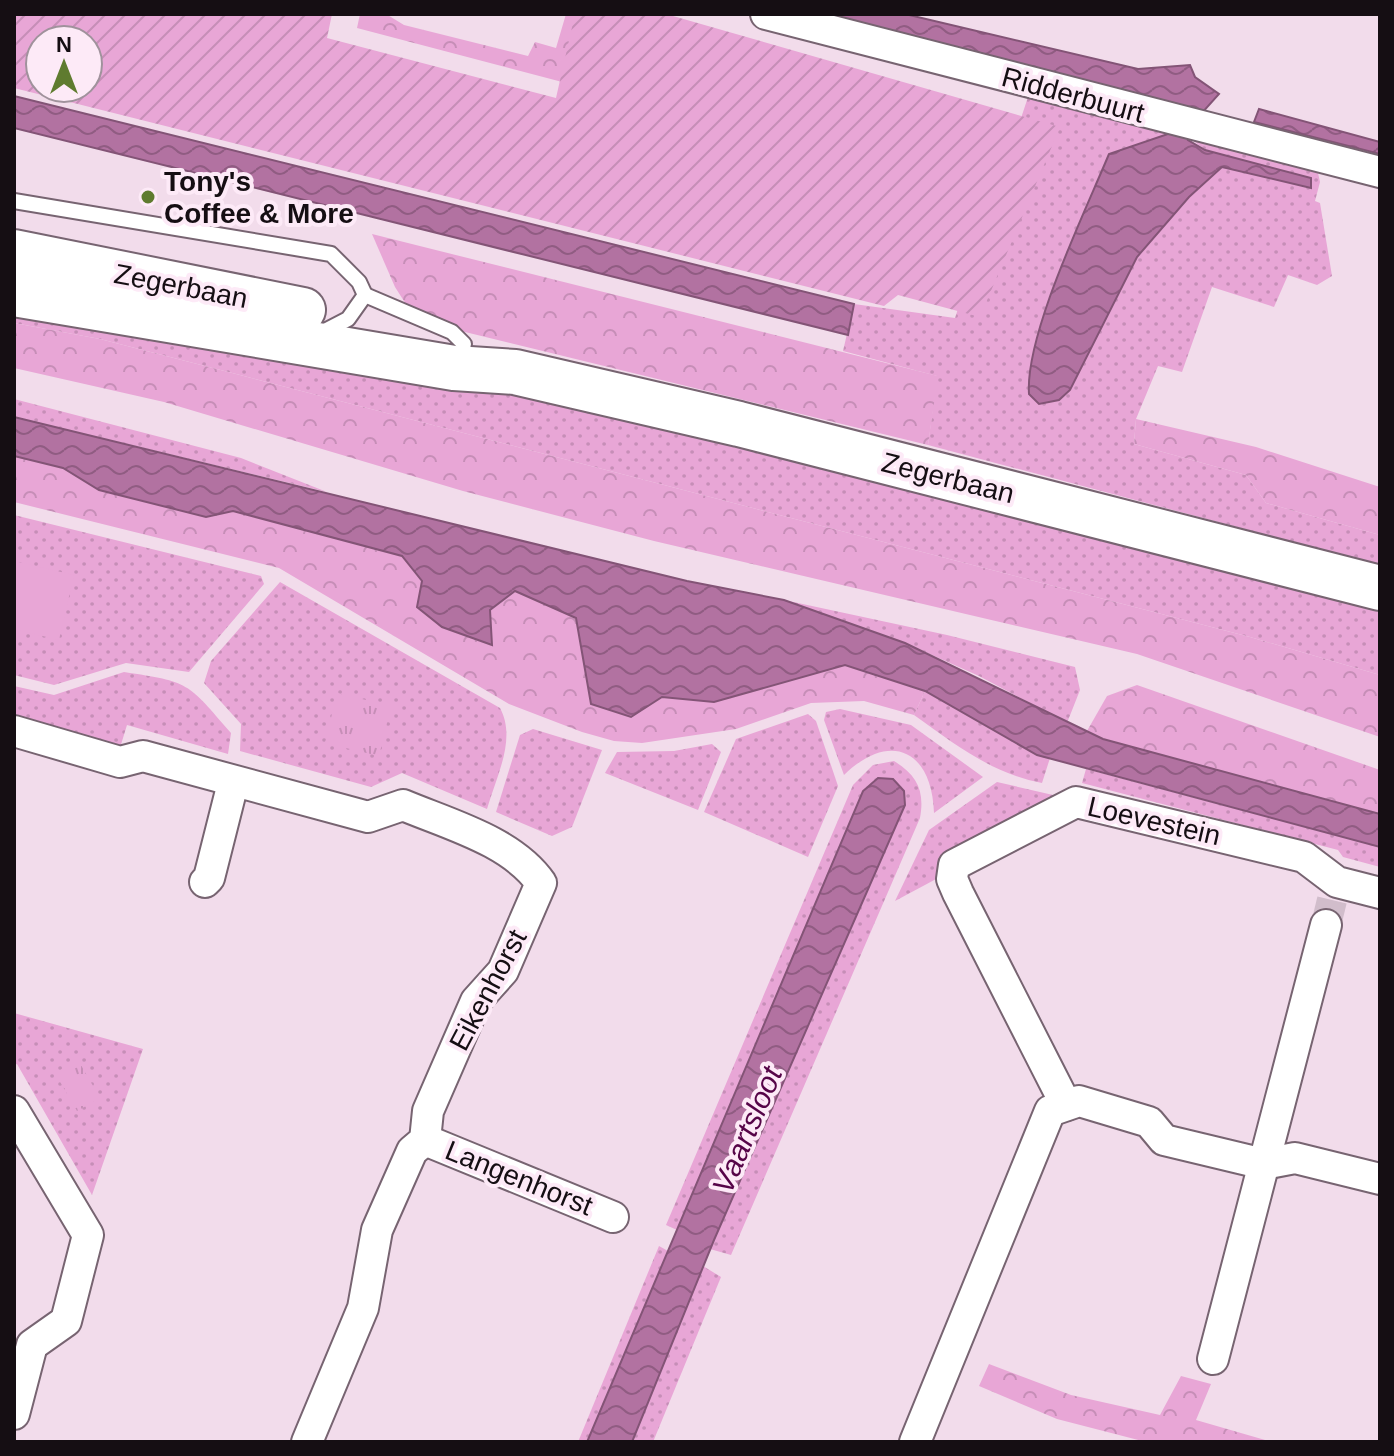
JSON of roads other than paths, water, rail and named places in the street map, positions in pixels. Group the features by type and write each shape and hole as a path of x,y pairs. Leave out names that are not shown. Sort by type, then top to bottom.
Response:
{"main road":[{"name":"Zegerbaan","path":"14,252 356,307 464,344 515,372"},
{"name":"Zegerbaan","path":"14,294 298,338 454,368 515,372 754,428 1380,588"}],"street":[{"name":"Ridderbuurt","path":"766,14 1380,172"},
{"name":"Eikenhorst","path":"14,731 120,762 143,756 233,783 368,817 403,805 479,838 529,866 541,883 503,971 476,1001 428,1111 425,1140 412,1151 377,1230 363,1308 307,1442"},
{"path":"205,882 209,878 233,783"},
{"name":"Loevestein","path":"1066,1105 958,893 952,879 954,865 1076,802 1304,857 1332,902 1380,893"},
{"path":"1213,1359 1332,902"},
{"path":"915,1442 1050,1111 1079,1101 1149,1122 1164,1140 1264,1164 1295,1158 1380,1179"},
{"path":"14,1111 88,1235 66,1321 32,1345 14,1414"},
{"name":"Langenhorst","path":"425,1140 613,1217"}],"lane":[{"name":"Zegerbaan","path":"14,201 331,254 359,282 356,307 330,332 298,338"}],"water":[{"path":"817,14 905,14 1138,69 1190,65 1195,77 1219,94 1200,115 1188,140 1205,150 1311,178 1311,188 1222,167 1189,197 1137,257 1070,390 1059,400 1039,404 1029,394 1036,340 1058,274 1109,154 1168,134 1174,106"},
{"path":"14,96 24,98 24,104 46,104 854,304 848,335 14,128"},
{"path":"1259,109 1380,142 1380,154 1254,122"},
{"path":"14,417 687,581 784,600 905,643 1103,739 1380,814 1380,847 1037,755 925,691 845,665 714,702 662,697 631,717 591,704 576,618 515,591 490,610 492,645 442,627 417,607 422,581 402,556 233,511 206,517 99,490 63,468 14,456"},
{"name":"Vaartsloot","path":"878,778 893,779 904,791 905,805 714,1240 632,1442 587,1442 863,791"}],"tunnel":[{"path":"1326,925 1332,900"}],"place":[{"name":"Tony's Coffee & More","path":"148,197"}]}
